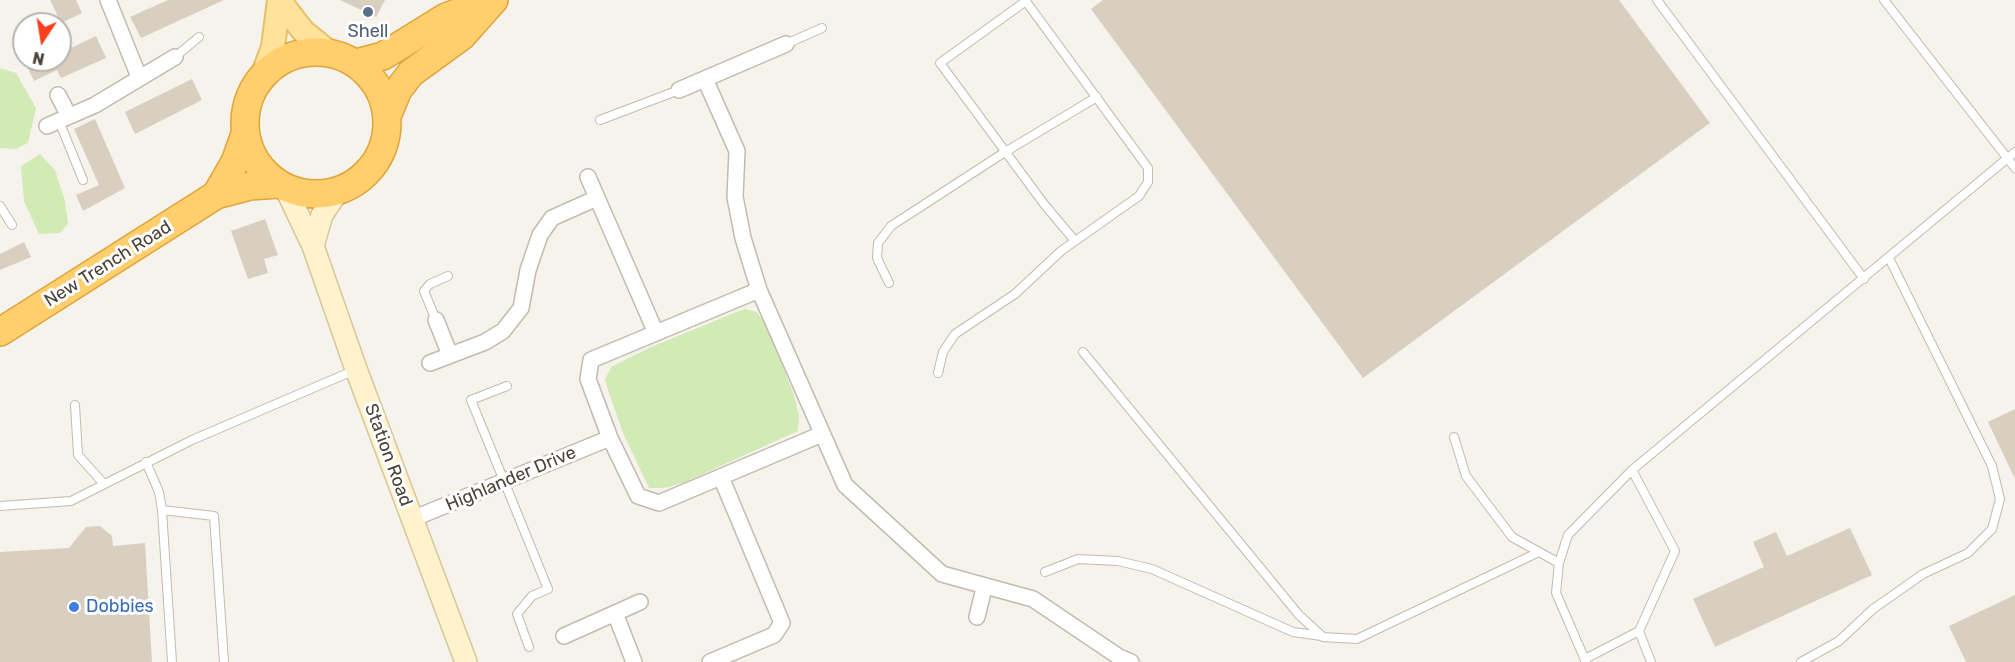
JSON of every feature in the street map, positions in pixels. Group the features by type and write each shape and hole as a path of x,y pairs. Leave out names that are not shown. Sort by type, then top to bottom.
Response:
{"highway":[{"path":"356,63 383,56 446,17 493,0"},
{"path":"387,116 398,90 411,72 462,36 493,0"},
{"path":"305,52 329,52 356,63 371,77 382,95 387,116 387,135 381,153 363,176 338,191 320,194 302,193 281,185 257,162 245,134 244,113 251,92 263,74 290,57 305,52"},
{"name":"New Trench Road","path":"216,195 235,162 245,134"},
{"name":"New Trench Road","path":"0,332 216,195 249,186 281,185"}],"main road":[{"path":"279,0 303,31 329,52"},
{"path":"263,74 273,47 279,0"}],"street":[{"path":"108,0 139,77"},
{"path":"679,90 786,44"},
{"path":"58,95 58,121 95,105 175,57"},
{"path":"705,79 737,151 735,197 743,238 759,291 845,485 942,574 984,588 1033,599 1122,660"},
{"path":"588,177 656,333"},
{"name":"Station Road","path":"281,185 313,246 356,369 466,662"},
{"path":"313,246 322,215 338,191"},
{"path":"430,363 485,342 503,331 521,308 528,270 540,235 552,218 597,198"},
{"path":"759,291 591,360 588,379 610,438 638,496 659,503 822,434"},
{"path":"436,320 450,355"},
{"name":"Highlander Drive","path":"412,519 610,438"},
{"path":"710,662 774,635 782,623 721,477"},
{"path":"977,617 984,588"},
{"path":"564,636 640,602"},
{"path":"615,613 634,662"}],"lane":[{"path":"938,373 943,352 955,334 1015,294 1075,241 1138,196 1148,182 1148,168 1025,0 940,63 1005,152 1075,241"},
{"path":"1657,0 1864,279"},
{"path":"1884,0 2015,168"},
{"path":"786,44 822,28"},
{"path":"175,57 199,37"},
{"path":"600,120 679,90"},
{"path":"889,283 878,258 878,243 891,226 1005,152 1097,97"},
{"path":"58,121 83,180"},
{"path":"1632,470 1675,551 1639,631 1586,660 1556,593 1559,564 1568,535 1632,470 2015,152"},
{"path":"0,206 12,225"},
{"path":"1801,662 1839,641 1873,609 1923,574 1968,553 1992,530 2000,499 1992,466 1889,258"},
{"path":"436,320 424,291 430,284 448,276"},
{"path":"1083,352 1285,598 1323,637"},
{"path":"0,506 71,501 146,462 356,369"},
{"path":"507,386 471,400 548,589 532,596 517,614 530,647"},
{"path":"75,405 78,455 104,484"},
{"path":"1454,438 1466,476 1512,537 1559,564"},
{"path":"146,462 159,492 162,510 172,662"},
{"path":"162,510 214,516 224,662"},
{"path":"1045,572 1078,559 1118,561 1152,569 1293,632 1357,639 1539,552"},
{"path":"1639,631 1651,662"}],"green space":[{"path":"0,68 16,73 36,108 28,143 16,149 0,148"},
{"path":"40,154 55,170 65,201 68,224 60,233 39,234 24,201 21,166"},
{"path":"744,309 757,312 768,329 794,395 799,415 798,431 683,483 664,488 649,488 623,433 610,396 605,380 611,367 651,347"}],"building":[{"path":"50,0 76,0 82,13 72,18 72,12 56,12"},
{"path":"168,0 224,0 141,38 130,17"},
{"path":"340,0 385,0 376,17"},
{"path":"1103,0 1619,0 1710,123 1363,378 1091,9"},
{"path":"96,36 106,58 61,78 58,72 72,72 72,47"},
{"path":"30,72 53,72 34,81"},
{"path":"192,79 202,100 135,134 125,112"},
{"path":"95,119 125,188 83,211 76,195 99,185 74,129"},
{"path":"265,219 278,255 264,259 268,273 248,279 231,231"},
{"path":"24,242 31,257 0,270 0,254"},
{"path":"2015,409 2015,479 1988,422"},
{"name":"Dobbies","path":"100,526 112,536 113,546 145,543 152,662 0,662 0,552 69,548 86,527"},
{"path":"1850,528 1872,575 1715,647 1693,599 1764,567 1753,542 1776,532 1787,556"},
{"path":"2015,595 2015,662 1966,662 1949,626"}],"place":[{"name":"Shell","path":"368,12"},
{"name":"Dobbies","path":"74,607"}]}
